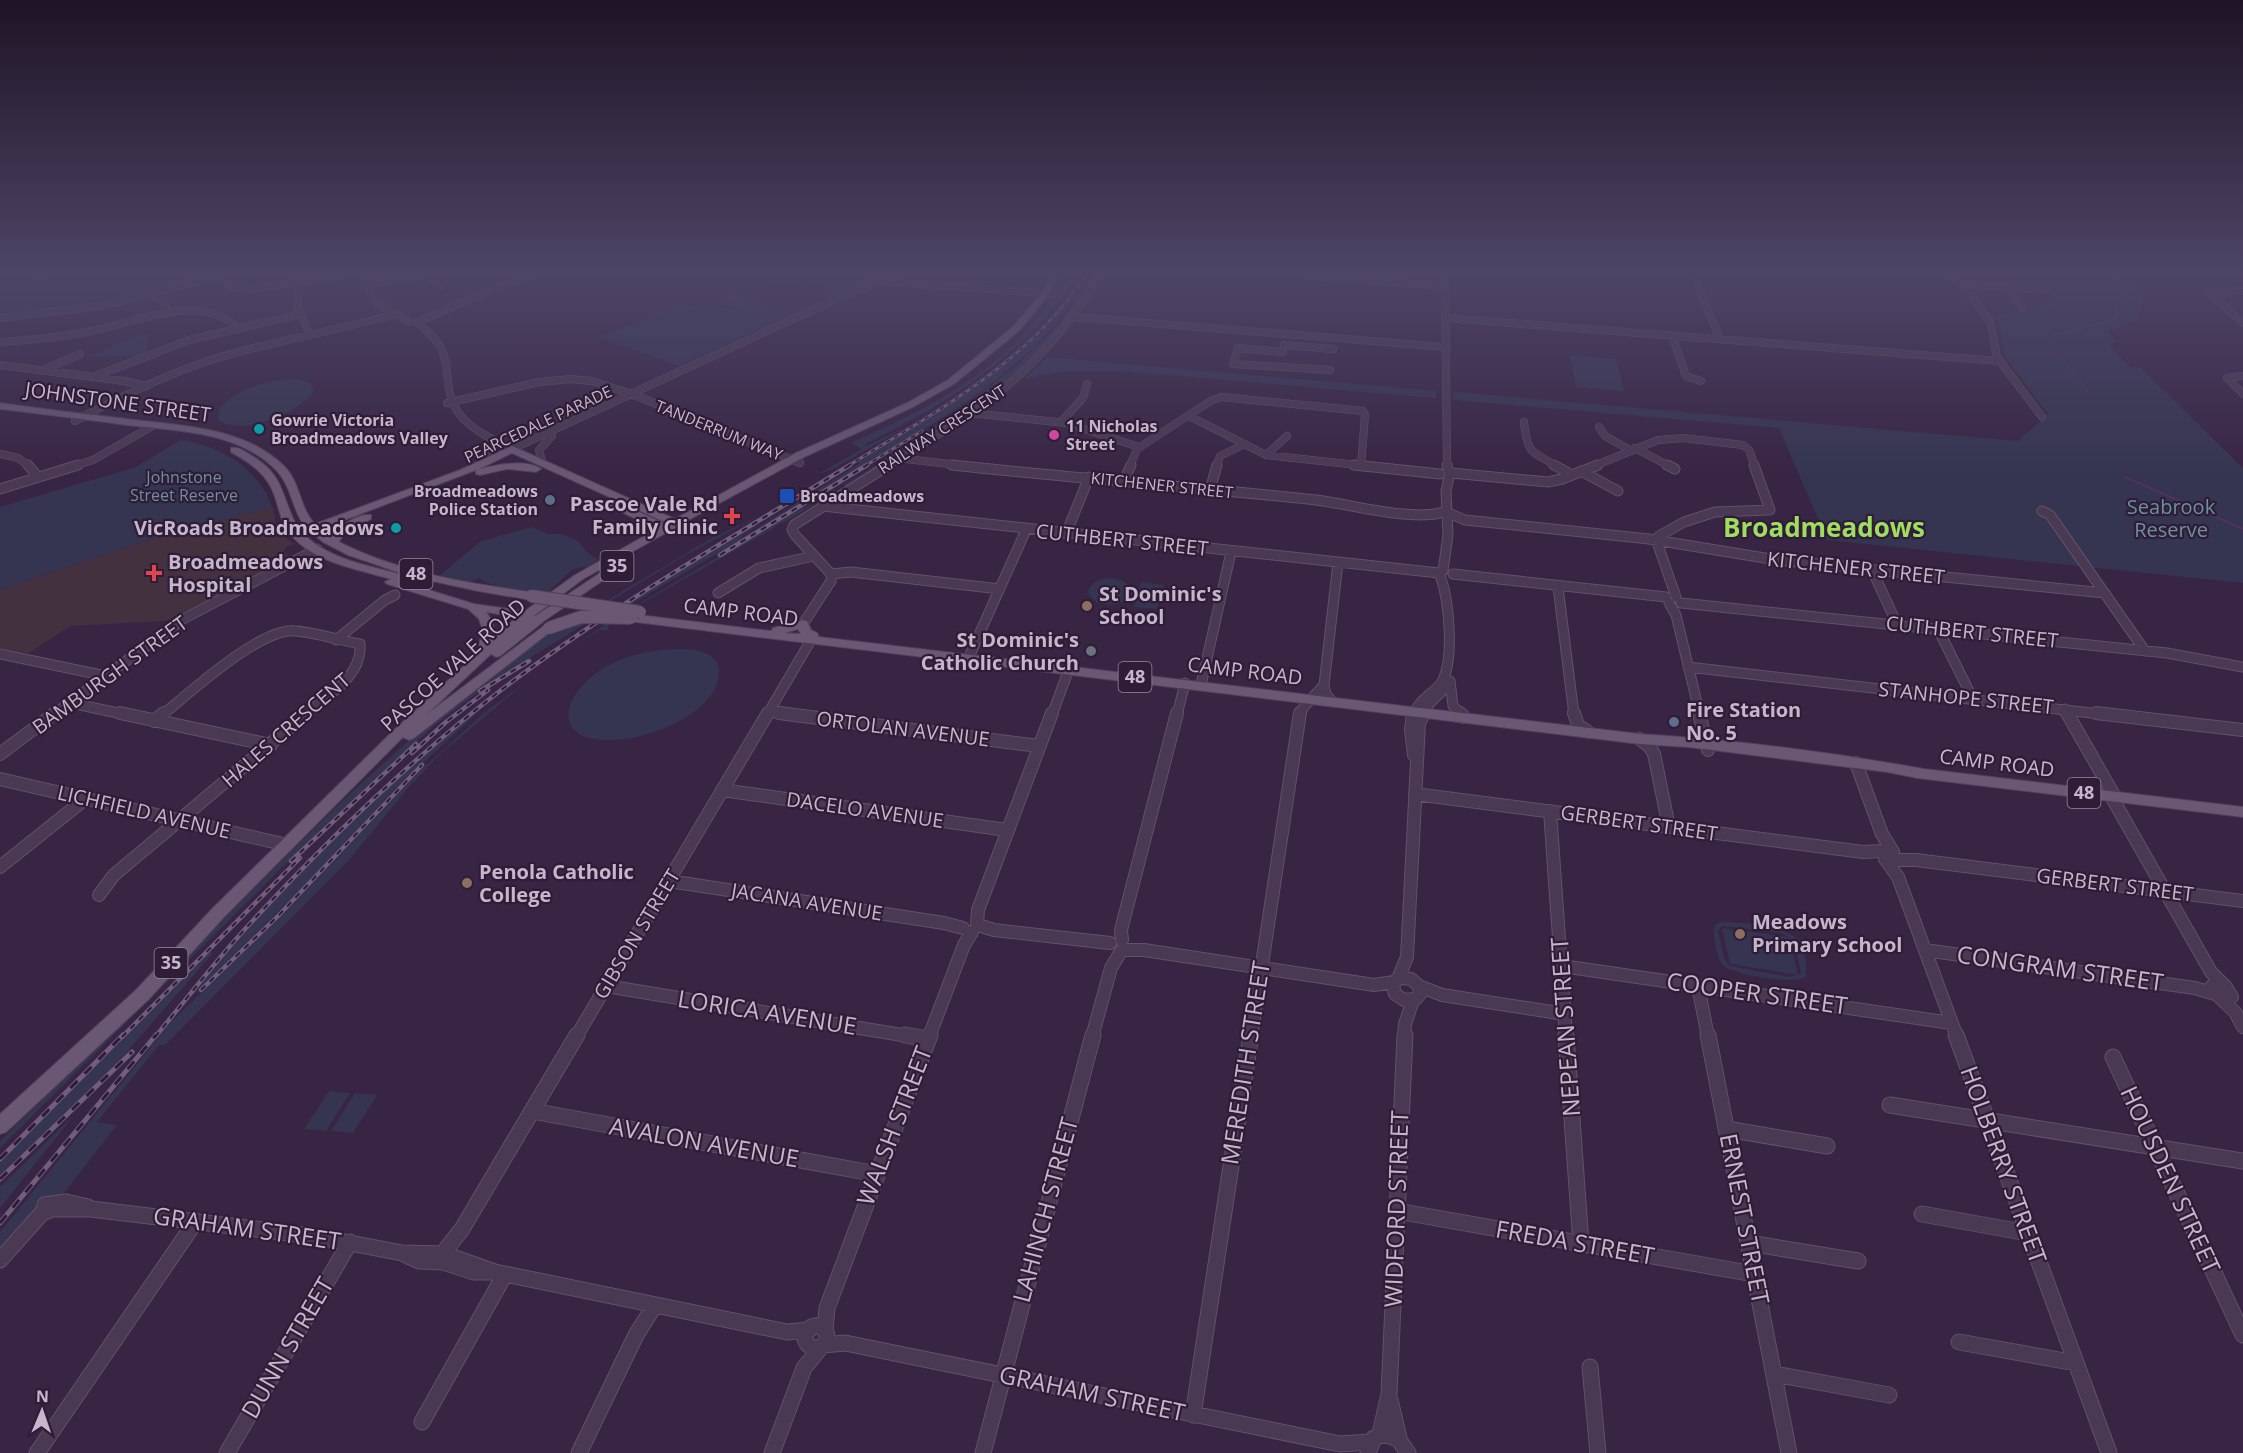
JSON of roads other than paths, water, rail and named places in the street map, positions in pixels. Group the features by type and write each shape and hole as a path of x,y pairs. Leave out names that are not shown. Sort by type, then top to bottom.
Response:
{"main road":[{"name":"PASCOE VALE ROAD","path":"324,810 397,735 481,656 527,615 562,589 621,553 675,528 796,462 905,415 960,383 1014,341"},
{"name":"JOHNSTONE STREET","path":"0,406 218,439 263,454 280,468 293,487 299,511 317,532 333,543 359,554 442,581 527,599"},
{"name":"JOHNSTONE STREET","path":"0,412 81,418"},
{"name":"JOHNSTONE STREET","path":"218,439 245,454 265,470 276,483 288,521 299,537 340,560 441,588 636,615"},
{"name":"PEARCEDALE PARADE","path":"299,537 377,511 512,452"},
{"name":"PEARCEDALE PARADE","path":"317,532 336,521 472,474 512,452"},
{"path":"512,452 675,528"},
{"path":"472,474 507,466 539,465 629,512 675,528"},
{"path":"299,511 317,520 336,521"},
{"path":"333,543 339,533 377,511"},
{"path":"621,553 636,540 641,532 629,512"},
{"name":"PASCOE VALE ROAD","path":"0,1126 142,995 219,912 287,845 409,735 493,655 559,604 675,528"},
{"path":"359,554 367,562 387,569 384,573"},
{"path":"340,560 356,571 470,607 527,615 542,612 559,604"},
{"path":"470,607 484,617 489,626 489,639 481,656"},
{"path":"409,735 549,628 581,617 636,615"},
{"name":"CAMP ROAD","path":"636,615 776,631 812,638"},
{"name":"CAMP ROAD","path":"636,615 2243,812"},
{"path":"776,631 803,624 805,632 812,638"},
{"name":"CAMP ROAD","path":"1640,739 1659,749 1707,747"},
{"name":"PASCOE VALE ROAD","path":"0,1135 52,1079"}],"street":[{"path":"93,377 165,348 190,341"},
{"path":"81,418 146,386 226,355 286,341"},
{"path":"437,341 441,348 451,415 466,427 512,452"},
{"name":"PEARCEDALE PARADE","path":"512,452 552,436 633,394 747,341"},
{"name":"PEARCEDALE PARADE","path":"512,452 537,437 748,341"},
{"name":"RAILWAY CRESCENT","path":"831,574 792,530 796,523 970,413 1013,381 1051,341"},
{"path":"1280,366 1285,341"},
{"path":"1369,341 1445,347"},
{"path":"1445,341 1447,663 1453,706 1464,717"},
{"path":"1674,341 1686,376 1701,381"},
{"path":"1742,341 1999,361"},
{"path":"1994,341 1999,361 2042,417"},
{"path":"1330,370 1233,364 1238,348 1333,350"},
{"path":"44,370 80,354"},
{"path":"0,365 146,386"},
{"path":"2243,376 2227,378 2243,394"},
{"name":"TANDERRUM WAY","path":"450,402 524,384 556,380 599,382 796,462"},
{"path":"1061,422 1083,398 1087,384"},
{"path":"1124,481 1139,447 1212,400 1222,397 1360,410 1365,413 1361,465"},
{"path":"970,413 1061,422 1139,447"},
{"path":"1189,416 1266,455 1446,475 1544,482 1572,475 1658,440 1678,438 1738,443 1749,450 1770,510 1710,512 1670,530 1661,543 1707,747"},
{"path":"1524,422 1526,444 1531,451 1572,475"},
{"path":"1599,427 1610,439 1675,469"},
{"path":"0,489 100,457 150,428"},
{"path":"539,465 538,450 552,436"},
{"path":"1266,455 1287,436"},
{"path":"494,443 515,442 537,437"},
{"path":"481,464 493,452 494,443"},
{"path":"1210,490 1220,456 1243,445"},
{"path":"0,454 26,461 38,477"},
{"name":"KITCHENER STREET","path":"898,458 1343,503 1425,515"},
{"path":"1581,471 1618,491"},
{"path":"1066,534 1089,477"},
{"name":"CUTHBERT STREET","path":"822,506 2145,651 2243,667"},
{"path":"2042,511 2050,515 2145,651"},
{"path":"1425,515 1439,515 1446,512 1465,520"},
{"path":"1425,515 1439,519 1446,526"},
{"path":"1446,526 1465,520"},
{"name":"KITCHENER STREET","path":"1465,520 1661,543 1777,560 2105,594"},
{"path":"969,657 1026,530"},
{"name":"BAMBURGH STREET","path":"0,754 183,620 317,549"},
{"path":"1201,685 1231,552"},
{"path":"718,593 759,568 814,556"},
{"path":"1332,701 1326,694 1324,685 1338,563"},
{"path":"1872,570 1897,624"},
{"path":"803,624 831,581 831,574 851,572 1000,589"},
{"path":"1558,587 1574,717 1578,725 1588,732"},
{"path":"336,640 383,601 395,595"},
{"path":"1938,629 1973,699"},
{"name":"HALES CRESCENT","path":"99,895 114,875 271,745 354,672 361,654 360,644 289,631 279,632 256,643 154,721"},
{"name":"GIBSON STREET","path":"445,1257 812,638"},
{"path":"0,654 106,676"},
{"path":"1396,988 1407,957 1420,701 1442,682 1447,663"},
{"name":"STANHOPE STREET","path":"1688,667 2243,730"},
{"name":"WALSH STREET","path":"816,1337 1069,669"},
{"name":"LAHINCH STREET","path":"983,1453 1185,683"},
{"path":"1419,712 1449,684"},
{"path":"1300,712 1304,704 1320,693 1324,685"},
{"path":"1292,696 1300,712"},
{"path":"70,703 271,745"},
{"path":"2065,710 2166,892 2225,991 2243,1027"},
{"name":"ORTOLAN AVENUE","path":"768,712 1039,746"},
{"name":"MEREDITH STREET","path":"1193,1415 1300,712"},
{"path":"1564,729 1572,724 1574,717"},
{"path":"1659,749 1669,827"},
{"name":"HOLBERRY STREET","path":"1856,766 2109,1453"},
{"name":"LICHFIELD AVENUE","path":"0,779 287,845"},
{"name":"DACELO AVENUE","path":"722,790 1007,830"},
{"name":"GERBERT STREET","path":"1415,794 2243,902"},
{"path":"0,867 85,799"},
{"name":"NEPEAN STREET","path":"1551,811 1581,1244"},
{"name":"JACANA AVENUE","path":"669,880 971,927 1117,944 1396,988"},
{"name":"CONGRAM STREET","path":"1924,950 2225,991"},
{"path":"1407,957 1416,992"},
{"name":"COOPER STREET","path":"1562,966 1951,1023"},
{"path":"1396,988 1407,978 1416,992"},
{"name":"LORICA AVENUE","path":"606,986 927,1039"},
{"name":"ERNEST STREET","path":"1698,986 1789,1453"},
{"path":"1396,988 1404,1000 1416,992 1564,1014"},
{"name":"WIDFORD STREET","path":"1369,1446 1389,1394 1405,1024 1396,988"},
{"name":"WIDFORD STREET","path":"1405,1024 1416,992"},
{"name":"HOUSDEN STREET","path":"2113,1057 2243,1335"},
{"path":"1890,1105 2243,1161"},
{"name":"AVALON AVENUE","path":"532,1112 877,1174"},
{"path":"1727,1129 1827,1146"},
{"name":"GRAHAM STREET","path":"1,1259 42,1213 57,1209 91,1209 196,1221 350,1242 402,1253 419,1261 445,1257 474,1272 500,1273 1340,1444 1369,1446 1392,1435 1407,1448"},
{"name":"FREDA STREET","path":"1397,1211 1754,1274"},
{"path":"1922,1214 2028,1233"},
{"path":"37,1453 196,1221"},
{"name":"DUNN STREET","path":"227,1453 350,1242"},
{"path":"1749,1243 1858,1261"},
{"path":"422,1422 500,1273"},
{"path":"579,1453 651,1304"},
{"path":"772,1453 816,1337"},
{"path":"1959,1342 2076,1364"},
{"path":"1590,1367 1598,1453"},
{"path":"1774,1374 1889,1395"},
{"name":"WIDFORD STREET","path":"1389,1394 1407,1448"}],"waterway":[{"path":"2051,341 2056,351 2087,391"},
{"path":"2125,477 2243,529"}],"railway":[{"path":"848,466 979,383 1030,341"},
{"path":"865,466 922,431"},
{"path":"155,1037 234,941 276,895 372,800 439,740 550,654 634,598 850,465"},
{"path":"720,555 867,465"},
{"path":"480,691 529,661"},
{"path":"412,753 446,722 488,690"},
{"path":"291,861 416,744"},
{"path":"201,990 278,916 422,765"},
{"path":"122,1037 300,858"},
{"path":"0,1159 123,1035"},
{"path":"0,1223 156,1035"},
{"path":"0,1179 132,1052"}],"place":[{"name":"Gowrie Victoria Broadmeadows Valley","path":"259,429"},
{"name":"11 Nicholas Street","path":"1054,435"},
{"name":"Broadmeadows","path":"787,496"},
{"name":"Broadmeadows Police Station","path":"550,500"},
{"name":"Pascoe Vale Rd Family Clinic","path":"732,516"},
{"name":"VicRoads Broadmeadows","path":"396,528"},
{"name":"Broadmeadows Hospital","path":"154,573"},
{"name":"St Dominic's School","path":"1087,606"},
{"name":"St Dominic's Catholic Church","path":"1091,651"},
{"name":"Fire Station No. 5","path":"1674,722"},
{"name":"Penola Catholic College","path":"467,883"},
{"name":"Meadows Primary School","path":"1740,934"}],"district":[{"name":"Broadmeadows","path":"1824,528"}],"park label":[{"name":"Johnstone Street Reserve","path":"184,486"},
{"name":"Seabrook Reserve","path":"2171,518"}]}
